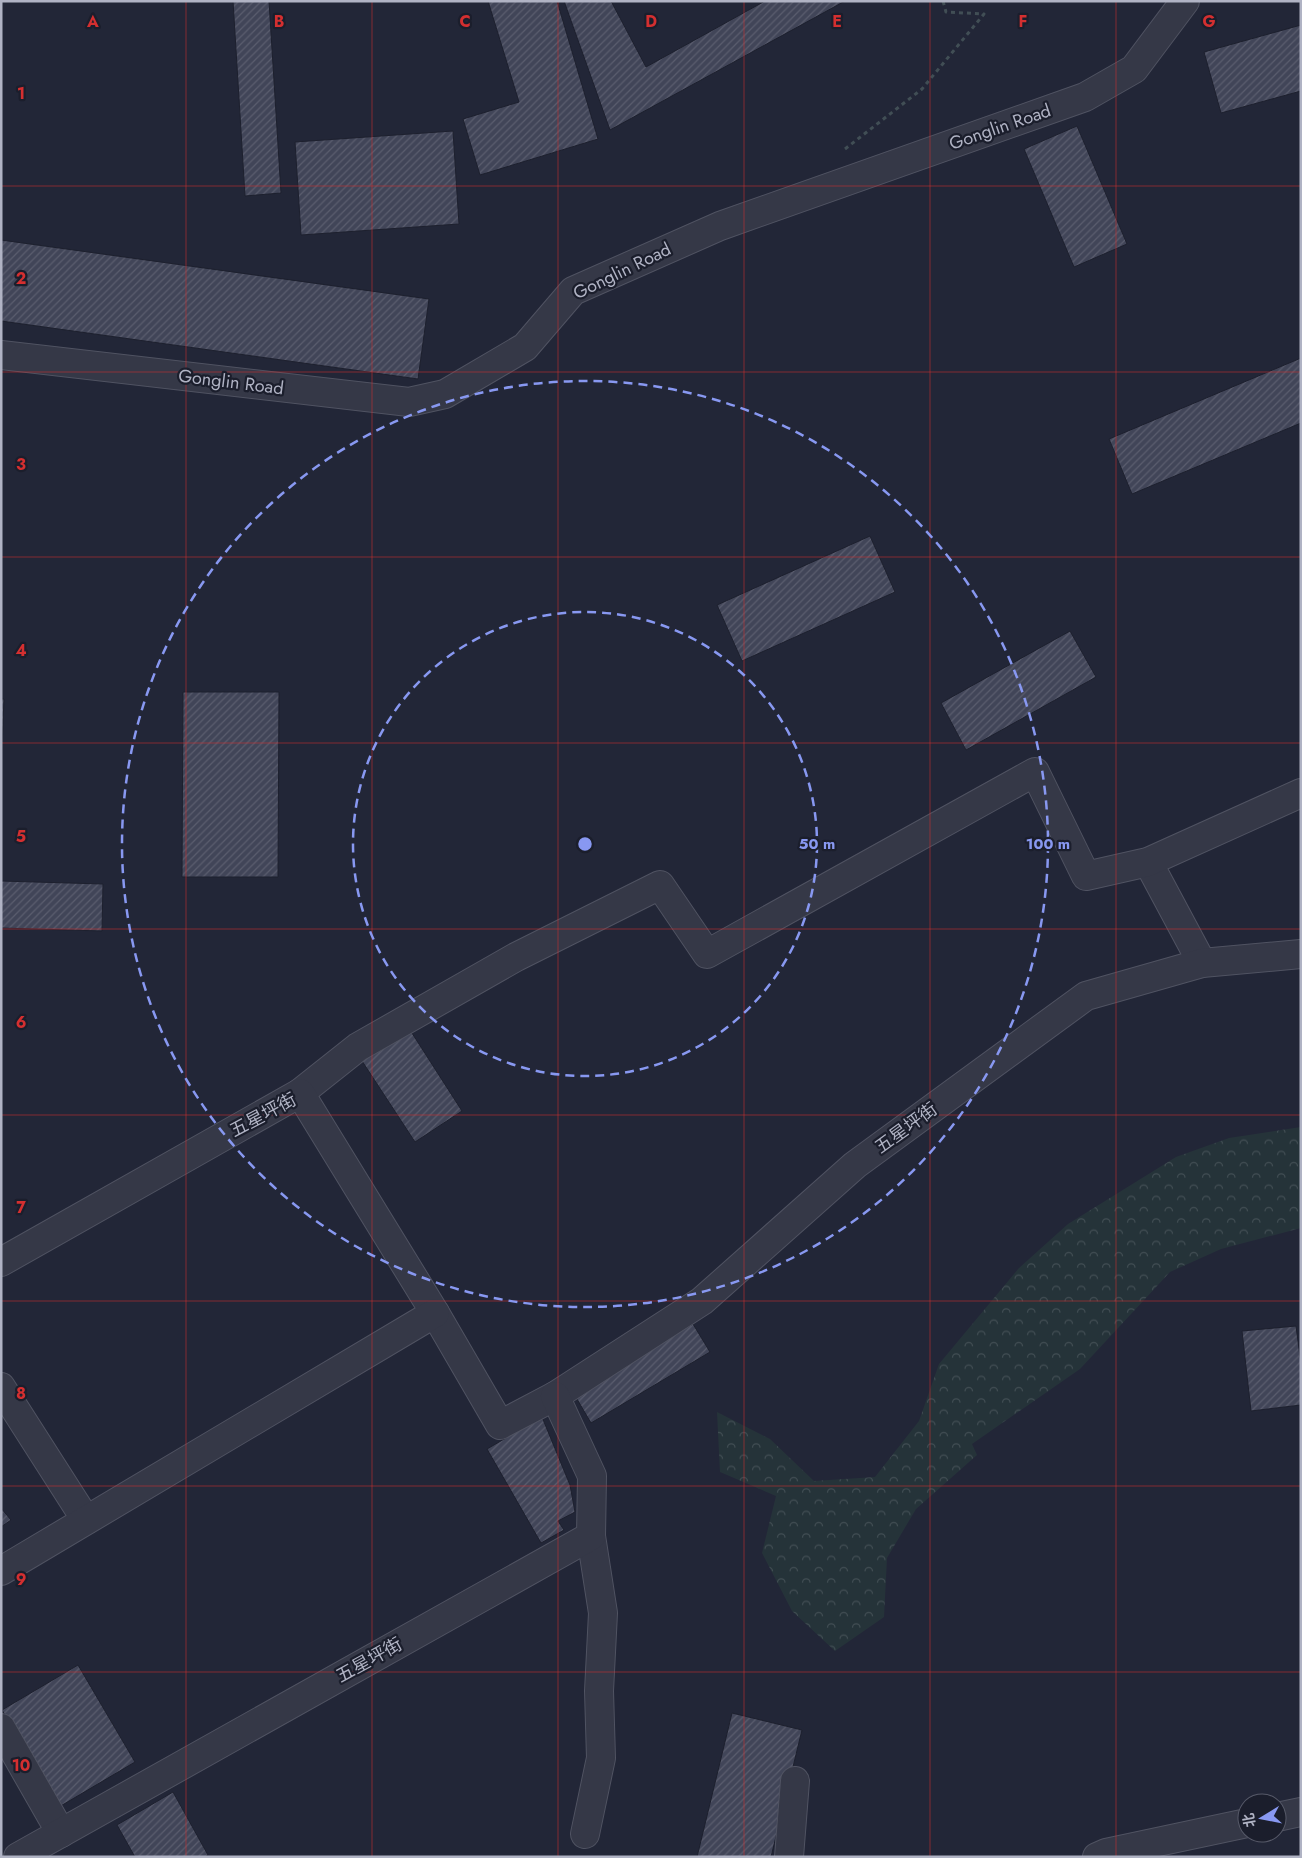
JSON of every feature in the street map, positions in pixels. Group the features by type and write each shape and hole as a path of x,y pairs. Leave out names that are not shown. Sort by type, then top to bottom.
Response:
{"street":[{"name":"Gonglin Road","path":"1,356 408,402 445,394 525,347 572,291 720,226 1085,97 1134,69 1185,1"},
{"path":"300,1092 358,1047 516,957 660,885 707,954 1035,772 1086,876 1148,862 1301,793"},
{"path":"1148,862 1202,963"},
{"name":"五星坪街","path":"1,1262 300,1092 500,1425 555,1396 702,1301 855,1166 1086,996 1202,963 1301,954"},
{"path":"1,1571 434,1313"},
{"path":"1,1387 86,1520"},
{"path":"555,1396 592,1476 591,1536 603,1613 599,1691 601,1758 585,1834"},
{"name":"五星坪街","path":"18,1857 591,1536"},
{"path":"1,1728 61,1833"},
{"path":"789,1857 795,1781"},
{"path":"1287,1815 1301,1812"},
{"path":"1097,1857 1106,1853 1237,1825"}],"path":[{"path":"829,187 840,153 922,88 984,14 946,12 943,1"}],"green space":[{"path":"1301,1127 1301,1228 1221,1249 1170,1272 1080,1369 972,1444 977,1455 916,1509 887,1558 884,1617 835,1651 792,1611 762,1553 776,1496 720,1472 717,1412 770,1439 814,1481 875,1477 919,1421 939,1364 1019,1268 1068,1224 1176,1157 1229,1138"}],"building":[{"path":"233,1 269,1 281,193 245,196"},
{"path":"488,1 557,1 598,139 480,175 463,119 519,102"},
{"path":"564,1 611,1 646,67 765,1 845,1 610,130"},
{"path":"1301,25 1301,91 1221,113 1204,52"},
{"path":"1077,126 1127,244 1074,267 1024,149"},
{"path":"453,131 459,224 301,235 295,142"},
{"path":"1,240 429,299 418,379 1,321"},
{"path":"1301,358 1301,423 1132,494 1109,439"},
{"path":"870,536 895,592 742,661 717,605"},
{"path":"1070,631 1096,677 966,750 941,703"},
{"path":"183,692 279,692 278,877 182,877"},
{"path":"1,699 4,699 1,771"},
{"path":"1,881 103,884 102,931 1,928"},
{"path":"410,1030 462,1111 415,1142 362,1061"},
{"path":"693,1324 710,1352 591,1423 574,1394"},
{"path":"1296,1326 1301,1364 1301,1405 1251,1411 1242,1331"},
{"path":"542,1417 570,1485 575,1512 558,1521 564,1530 541,1543 487,1449"},
{"path":"1,1508 11,1520 1,1527"},
{"path":"78,1665 135,1762 59,1807 2,1710"},
{"path":"732,1713 802,1730 771,1857 697,1857"},
{"path":"173,1792 208,1855 205,1857 135,1857 117,1825"}]}
